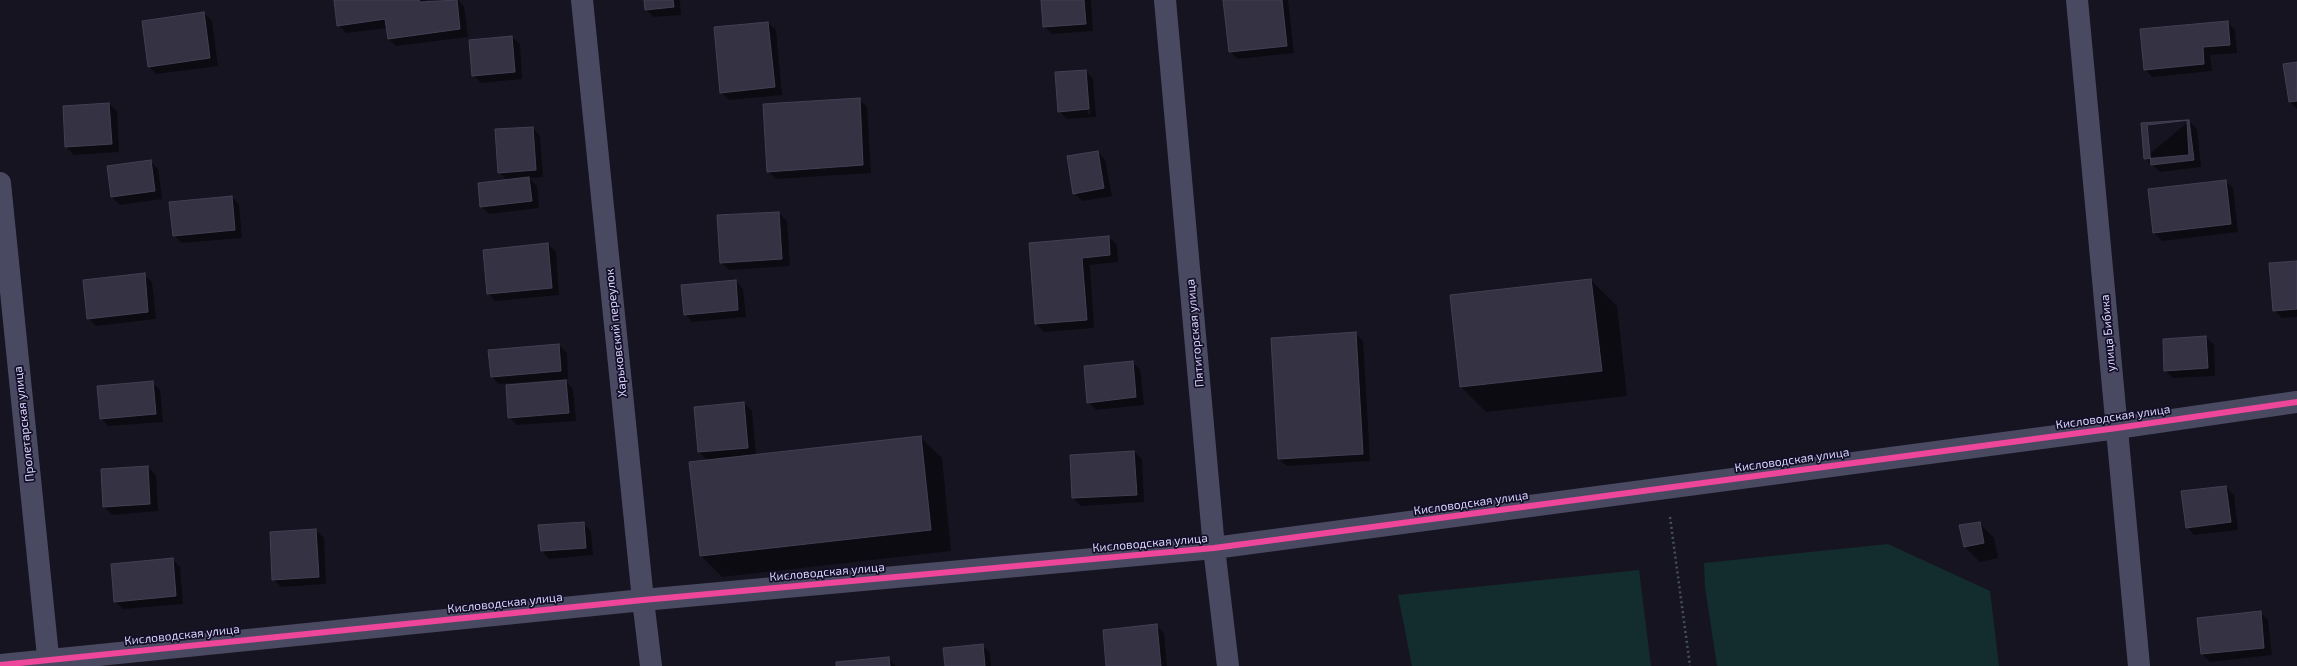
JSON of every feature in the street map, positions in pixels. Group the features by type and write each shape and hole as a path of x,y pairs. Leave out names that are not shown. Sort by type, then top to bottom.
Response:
{"street":[{"name":"Харьковский переулок","path":"582,0 651,666"},
{"name":"Пятигорская улица","path":"1165,0 1214,548 1228,666"},
{"name":"улица Бибика","path":"2077,0 2139,666"},
{"name":"Пролетарская улица","path":"0,183 48,662"},
{"name":"Кисловодская улица","path":"0,665 48,662 643,600 1214,548 2117,428 2297,402"}],"path":[{"path":"1666,488 1690,666"}],"green space":[{"path":"1888,544 1990,591 1999,666 1717,666 1705,587 1704,563"},
{"path":"1639,570 1651,666 1412,666 1398,595"}],"building":[{"path":"334,0 419,0 420,2 457,0 460,29 388,39 385,19 337,26"},
{"path":"644,0 673,0 674,7 645,10"},
{"path":"1041,0 1084,0 1086,24 1043,27"},
{"path":"1223,0 1282,0 1287,46 1229,52"},
{"path":"204,12 210,58 148,67 142,21"},
{"path":"2228,21 2230,45 2203,47 2204,64 2144,70 2140,29"},
{"path":"768,22 775,87 720,93 714,27"},
{"path":"512,36 515,72 472,76 469,40"},
{"path":"2297,62 2297,101 2289,102 2283,64"},
{"path":"1086,70 1089,109 1058,112 1055,72"},
{"path":"860,98 863,165 767,172 763,104"},
{"path":"109,103 112,144 65,147 63,106"},
{"path":"2187,120 2189,155 2144,159 2141,123"},
{"path":"2189,120 2194,160 2151,165 2147,125"},
{"path":"533,127 536,170 498,173 495,129"},
{"path":"1098,151 1104,188 1073,194 1067,156"},
{"path":"151,160 155,191 111,197 107,166"},
{"path":"529,177 532,201 480,207 478,183"},
{"path":"2226,180 2231,224 2153,233 2148,189"},
{"path":"232,196 235,230 173,236 169,202"},
{"path":"779,212 782,259 720,263 717,215"},
{"path":"1109,236 1110,255 1082,258 1087,320 1035,324 1029,243"},
{"path":"548,243 552,288 487,294 483,250"},
{"path":"2297,261 2297,309 2273,311 2269,263"},
{"path":"145,273 148,312 87,319 83,280"},
{"path":"1591,279 1602,371 1460,387 1450,295"},
{"path":"736,280 738,310 684,315 681,285"},
{"path":"1356,332 1363,454 1278,459 1271,338"},
{"path":"2206,336 2208,368 2164,371 2163,339"},
{"path":"559,344 561,371 491,377 488,350"},
{"path":"1133,361 1136,397 1087,403 1084,366"},
{"path":"566,380 569,413 508,418 506,385"},
{"path":"153,381 156,414 100,419 97,386"},
{"path":"744,402 748,448 698,452 694,407"},
{"path":"921,436 931,530 700,556 689,462"},
{"path":"1134,451 1137,495 1072,498 1070,455"},
{"path":"148,466 150,504 103,507 101,469"},
{"path":"2226,486 2231,522 2186,528 2181,491"},
{"path":"584,522 586,548 541,551 538,525"},
{"path":"1980,522 1984,543 1964,547 1959,525"},
{"path":"316,529 319,577 272,580 270,532"},
{"path":"173,558 176,596 114,602 111,564"},
{"path":"2261,611 2264,648 2201,654 2197,618"},
{"path":"1157,624 1161,666 1106,666 1103,630"},
{"path":"983,644 985,666 945,666 943,648"},
{"path":"889,657 890,666 836,666 836,662"}],"cycle path":[{"path":"0,665 643,600 1214,548 2117,428 2297,402"}]}
